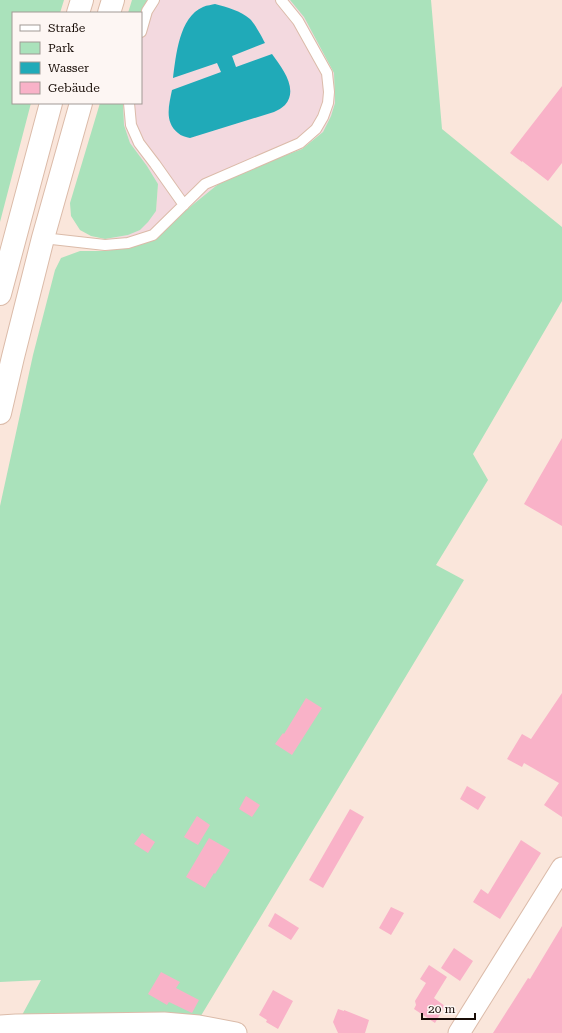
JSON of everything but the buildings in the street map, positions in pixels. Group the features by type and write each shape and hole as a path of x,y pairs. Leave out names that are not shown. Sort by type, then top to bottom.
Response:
{"highway":[{"path":"78,12 82,0"},
{"path":"108,12 113,0"},
{"path":"0,294 51,104"},
{"path":"0,414 43,238 81,104"}],"street":[{"path":"459,1033 562,868"},
{"path":"0,1026 39,1024 164,1023 199,1026 236,1033"}],"lane":[{"path":"142,28 147,11 154,0"},
{"path":"43,238 105,245 128,243 153,236 205,184 300,143 316,129 323,117 328,103 329,92 327,74 298,21 281,0"},
{"path":"129,104 131,125 138,143 184,205"}],"shaded area":[{"path":"147,0 290,0 304,17 334,73 335,103 331,116 323,132 302,149 227,177 185,211 153,240 131,247 105,252 105,239 128,235 156,211 158,184 130,143 124,125 123,104 142,104 142,12"}],"green space":[{"path":"0,0 64,0 60,12 12,12 12,104 31,104 0,222"},
{"path":"132,0 147,0 142,12 128,12"},
{"path":"290,0 431,0 442,129 562,227 562,301 473,454 488,480 436,565 464,580 199,1019 21,1017 41,980 0,982 0,506 33,355 55,270 61,258 80,251 105,251 131,247 153,240 185,211 227,177 302,149 323,132 331,116 335,103 334,73 304,17"},
{"path":"100,104 123,104 124,125 130,143 158,184 156,211 140,230 128,235 105,239 91,236 80,230 71,216 70,203"}],"water":[{"path":"215,4 234,10 250,19 265,43 232,56 236,67 272,54 288,79 290,86 289,99 285,105 274,112 190,138 179,134 174,129 169,119 172,90 221,72 217,63 173,78 177,49 184,28 189,19 195,12 203,7"}]}
